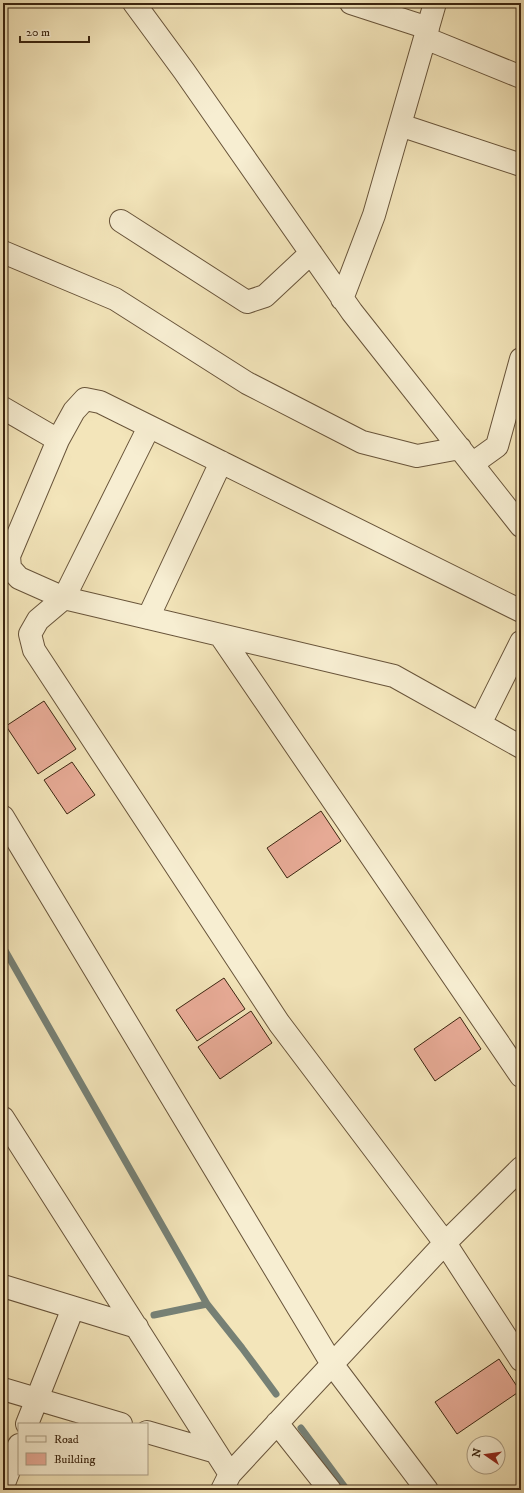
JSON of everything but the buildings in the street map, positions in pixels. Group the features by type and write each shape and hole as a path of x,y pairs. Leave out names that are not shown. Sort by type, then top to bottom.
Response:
{"street":[{"path":"134,3 184,71 342,298 521,526"},
{"path":"351,3 427,33 521,77"},
{"path":"342,298 374,215 436,3"},
{"path":"400,125 521,165"},
{"path":"121,221 247,302 265,296 311,253"},
{"path":"3,252 116,299 247,383 362,442 417,456 466,456 497,446 519,354"},
{"path":"521,611 100,402 85,399 74,411 58,440 9,556 6,571 64,598 394,676 521,747"},
{"path":"3,408 58,440"},
{"path":"149,427 64,598 38,620 30,634 34,650 280,1023 445,1243 521,1360"},
{"path":"148,618 221,462"},
{"path":"220,635 521,1076"},
{"path":"480,724 521,642"},
{"path":"3,817 332,1364 427,1490"},
{"path":"3,1118 216,1452 226,1482"},
{"path":"226,1482 277,1423 445,1243 521,1168"},
{"path":"3,1286 137,1327"},
{"path":"27,1423 74,1308"},
{"path":"3,1389 118,1423"},
{"path":"277,1423 330,1490"},
{"path":"148,1432 216,1452"},
{"path":"11,1490 3,1487 18,1448"}],"waterway":[{"path":"3,947 207,1304 276,1394"},
{"path":"154,1315 207,1304"},
{"path":"301,1428 347,1490"}]}
